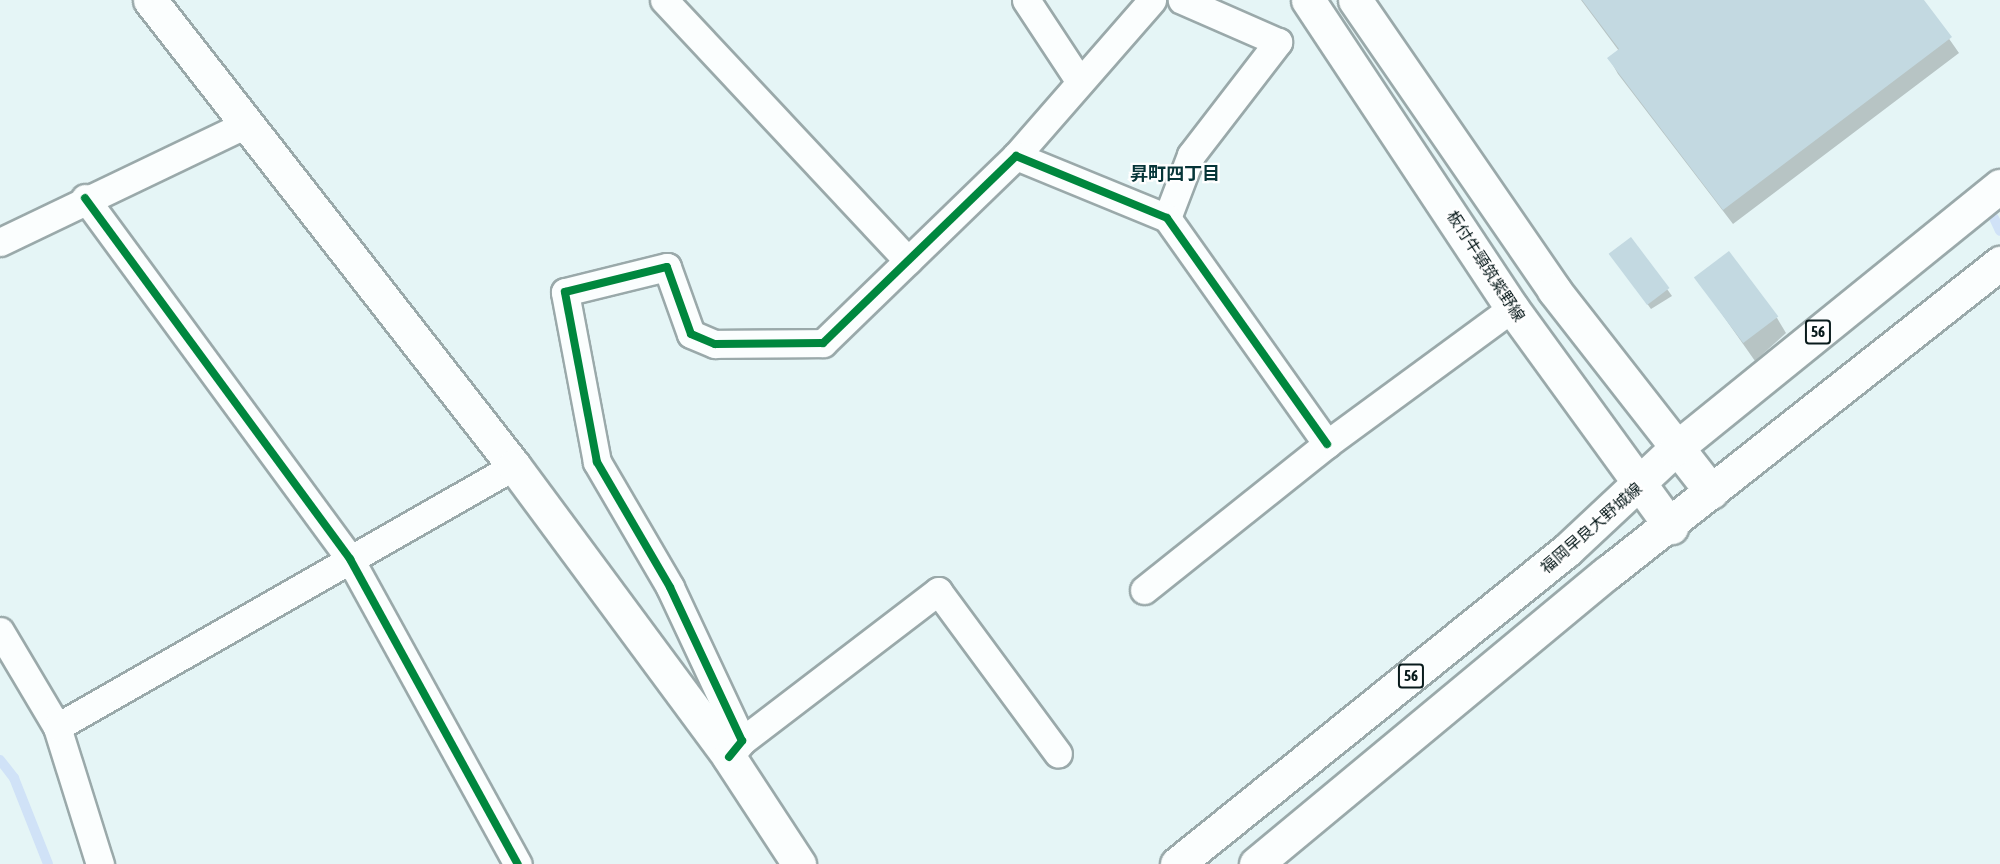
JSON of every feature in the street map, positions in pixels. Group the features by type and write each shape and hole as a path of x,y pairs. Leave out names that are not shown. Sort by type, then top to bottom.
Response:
{"main road":[{"path":"150,0 244,125 736,749 799,864"},
{"name":"板付牛頸筑紫野線","path":"1308,0 1512,308 1671,527"},
{"path":"1355,0 1554,290 1675,449 1712,492"},
{"name":"福岡早良大野城線","path":"1176,864 1642,484 1675,449 2000,186"},
{"path":"1256,864 1607,573 1671,527 2000,263"}],"street":[{"path":"664,0 908,261"},
{"path":"1026,0 1080,82"},
{"path":"1058,753 938,591 736,749 670,587 597,462 565,292 667,267 691,334 715,345 823,343 1016,156 1152,0"},
{"path":"1167,218 1191,155 1278,42 1182,0"},
{"path":"0,242 85,198 244,125"},
{"path":"1016,156 1167,218 1327,444"},
{"path":"85,198 350,559 518,864"},
{"path":"1144,590 1327,444 1512,308"},
{"path":"57,727 514,466"},
{"path":"0,631 57,727 100,864"}],"building":[{"path":"1582,0 1924,0 1952,37 1723,210 1607,58 1619,49"},
{"path":"1631,237 1670,288 1647,305 1609,254"},
{"path":"1729,251 1778,316 1743,343 1694,277"}],"waterway":[{"path":"1994,218 2000,231"},
{"path":"0,760 14,778 48,864"}],"cycle path":[{"path":"729,757 742,741 670,587 597,462 565,292 667,267 691,334 715,344 823,343 1016,156 1167,218 1327,444"},
{"path":"85,198 350,559 518,864"}],"district":[{"name":"昇町四丁目","path":"1175,174"}]}
